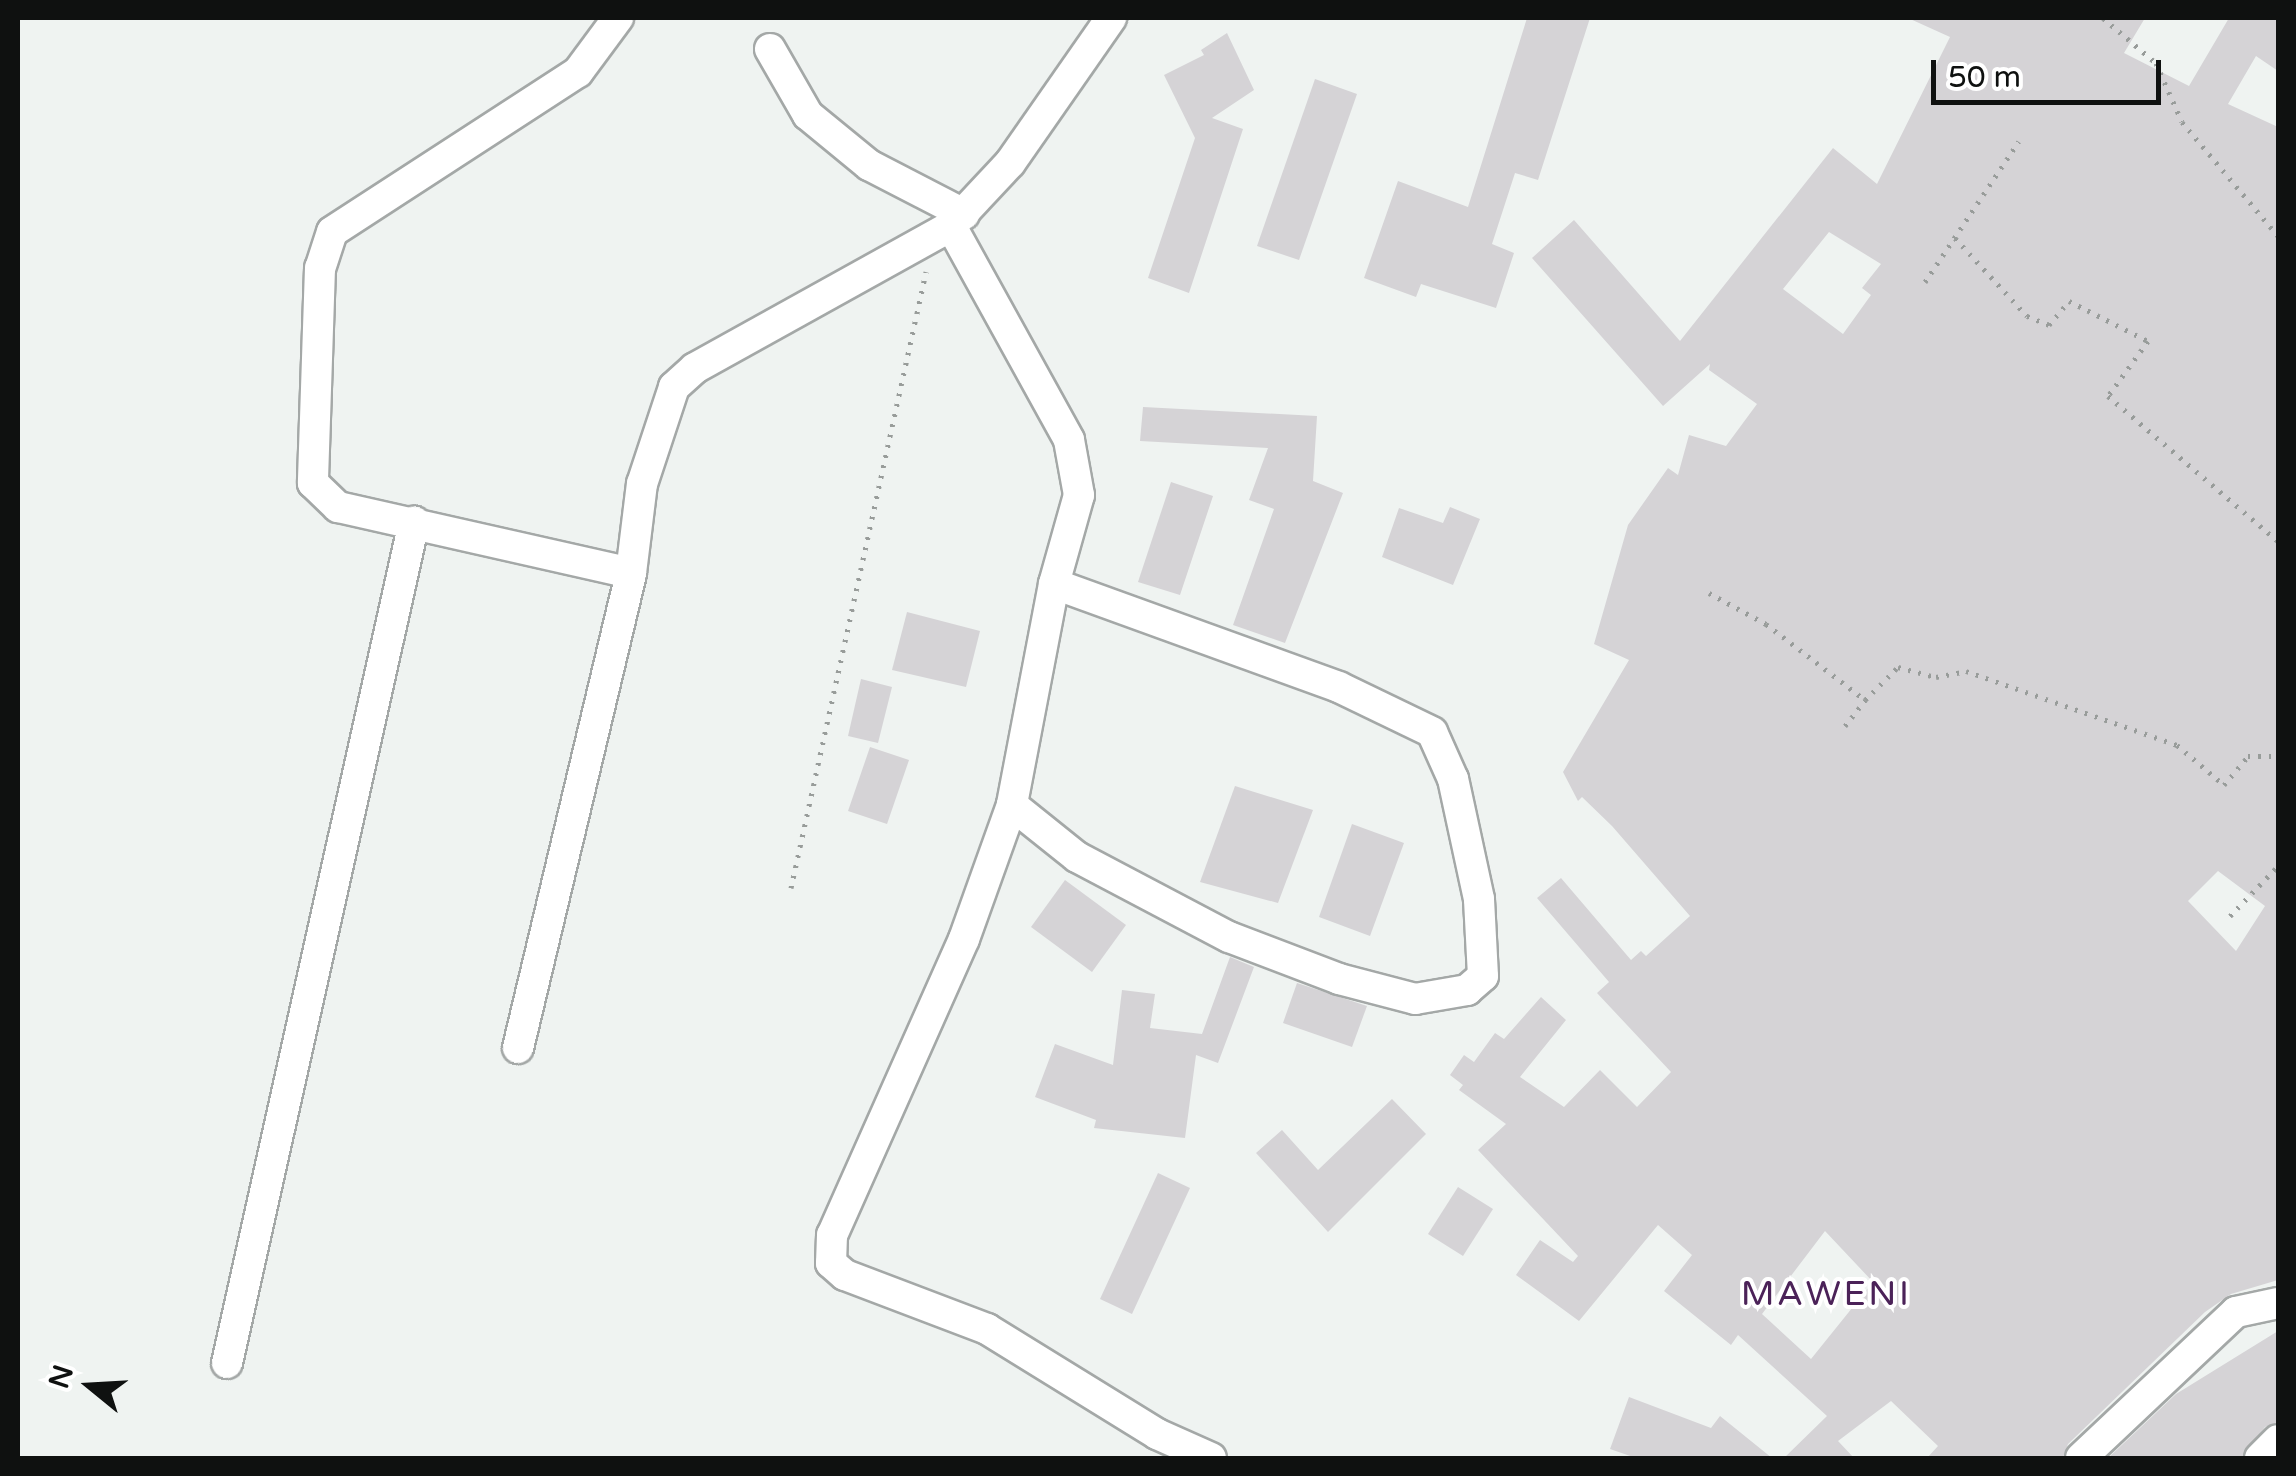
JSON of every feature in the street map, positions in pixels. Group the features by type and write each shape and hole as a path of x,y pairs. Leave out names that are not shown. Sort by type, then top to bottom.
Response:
{"street":[{"path":"618,18 578,72 332,232 320,268 313,484 338,506 631,573"},
{"path":"518,1048 631,573 642,484 674,387 695,368 950,225 1010,163 1112,18"},
{"path":"770,49 808,115 950,225 1070,440 1079,495 1054,584 1012,804 964,939 832,1235 831,1263 845,1275 987,1329 1157,1434 1211,1458"},
{"path":"227,1362 414,522"},
{"path":"1012,804 1077,857 1229,937 1339,979 1415,999 1466,990 1483,976 1479,899 1453,779 1432,732 1339,686 1054,584"},
{"path":"2081,1458 2236,1312 2277,1305"},
{"path":"2260,1458 2278,1440"}],"path":[{"path":"2103,18 2156,63 2182,122 2278,236"},
{"path":"1926,282 2019,141"},
{"path":"791,888 950,225"},
{"path":"1955,238 2027,316 2049,326 2069,301 2148,341 2108,396 2278,541"},
{"path":"1709,593 1766,624 1865,700"},
{"path":"1845,726 1898,667 1936,677 1966,671 2177,746 2224,785 2248,756 2278,756"},
{"path":"2230,916 2278,866"}],"building":[{"path":"1527,18 1590,18 1538,180 1515,173 1492,244 1514,253 1496,308 1421,284 1416,297 1364,278 1398,181 1468,207"},
{"path":"1908,18 2145,18 2124,53 2189,86 2229,18 2278,18 2278,71 2256,56 2228,104 2278,127 2278,1280 2231,1294 2205,1312 2068,1444 2063,1458 1927,1458 1938,1446 1891,1401 1838,1441 1854,1458 1784,1458 1827,1416 1738,1335 1731,1345 1664,1291 1692,1255 1658,1225 1579,1321 1516,1275 1540,1240 1573,1262 1578,1256 1478,1150 1506,1124 1459,1090 1463,1085 1450,1075 1464,1055 1474,1062 1495,1033 1504,1039 1541,997 1566,1020 1520,1077 1564,1107 1600,1070 1637,1107 1671,1072 1597,993 1609,982 1537,898 1561,878 1631,960 1641,951 1646,956 1690,916 1612,826 1582,797 1578,801 1563,772 1629,660 1594,644 1628,525 1668,468 1678,475 1689,435 1726,446 1757,404 1709,370 1710,364 1663,406 1532,258 1574,220 1680,341 1833,148 1877,184 1950,37","holes":["1829,232 1881,264 1862,288 1871,295 1843,334 1783,289","2218,871 2265,906 2236,951 2188,901","1825,1231 1873,1282 1811,1359 1762,1314"]},
{"path":"1227,33 1254,90 1212,118 1243,129 1189,293 1148,278 1195,138 1164,75 1204,55 1201,50"},
{"path":"1315,79 1357,94 1299,260 1257,246"},
{"path":"1143,407 1317,416 1313,481 1343,493 1285,643 1233,625 1274,509 1249,500 1268,448 1140,441"},
{"path":"1171,482 1213,496 1180,595 1138,582"},
{"path":"1450,507 1480,519 1453,585 1382,557 1399,508 1443,523"},
{"path":"907,612 980,631 966,687 892,670"},
{"path":"861,679 892,687 878,743 848,736"},
{"path":"870,747 909,760 887,824 848,811"},
{"path":"1235,786 1313,810 1278,903 1200,882"},
{"path":"1352,824 1404,843 1370,936 1319,917"},
{"path":"1065,880 1126,925 1092,972 1031,927"},
{"path":"1230,957 1254,967 1218,1063 1196,1055 1185,1138 1094,1128 1096,1120 1035,1097 1055,1044 1113,1065 1122,990 1155,994 1150,1028 1202,1034"},
{"path":"1297,983 1367,1006 1352,1047 1283,1023"},
{"path":"1392,1099 1426,1134 1328,1232 1256,1153 1282,1130 1318,1170"},
{"path":"1158,1173 1190,1188 1132,1314 1100,1299"},
{"path":"1458,1187 1493,1209 1463,1256 1428,1234"},
{"path":"2278,1331 2278,1422 2265,1427 2242,1458 2108,1458 2176,1394"},
{"path":"1629,1397 1711,1428 1720,1416 1772,1458 1636,1458 1610,1449"}],"district":[{"name":"MAWENI","path":"1826,1294"}]}
